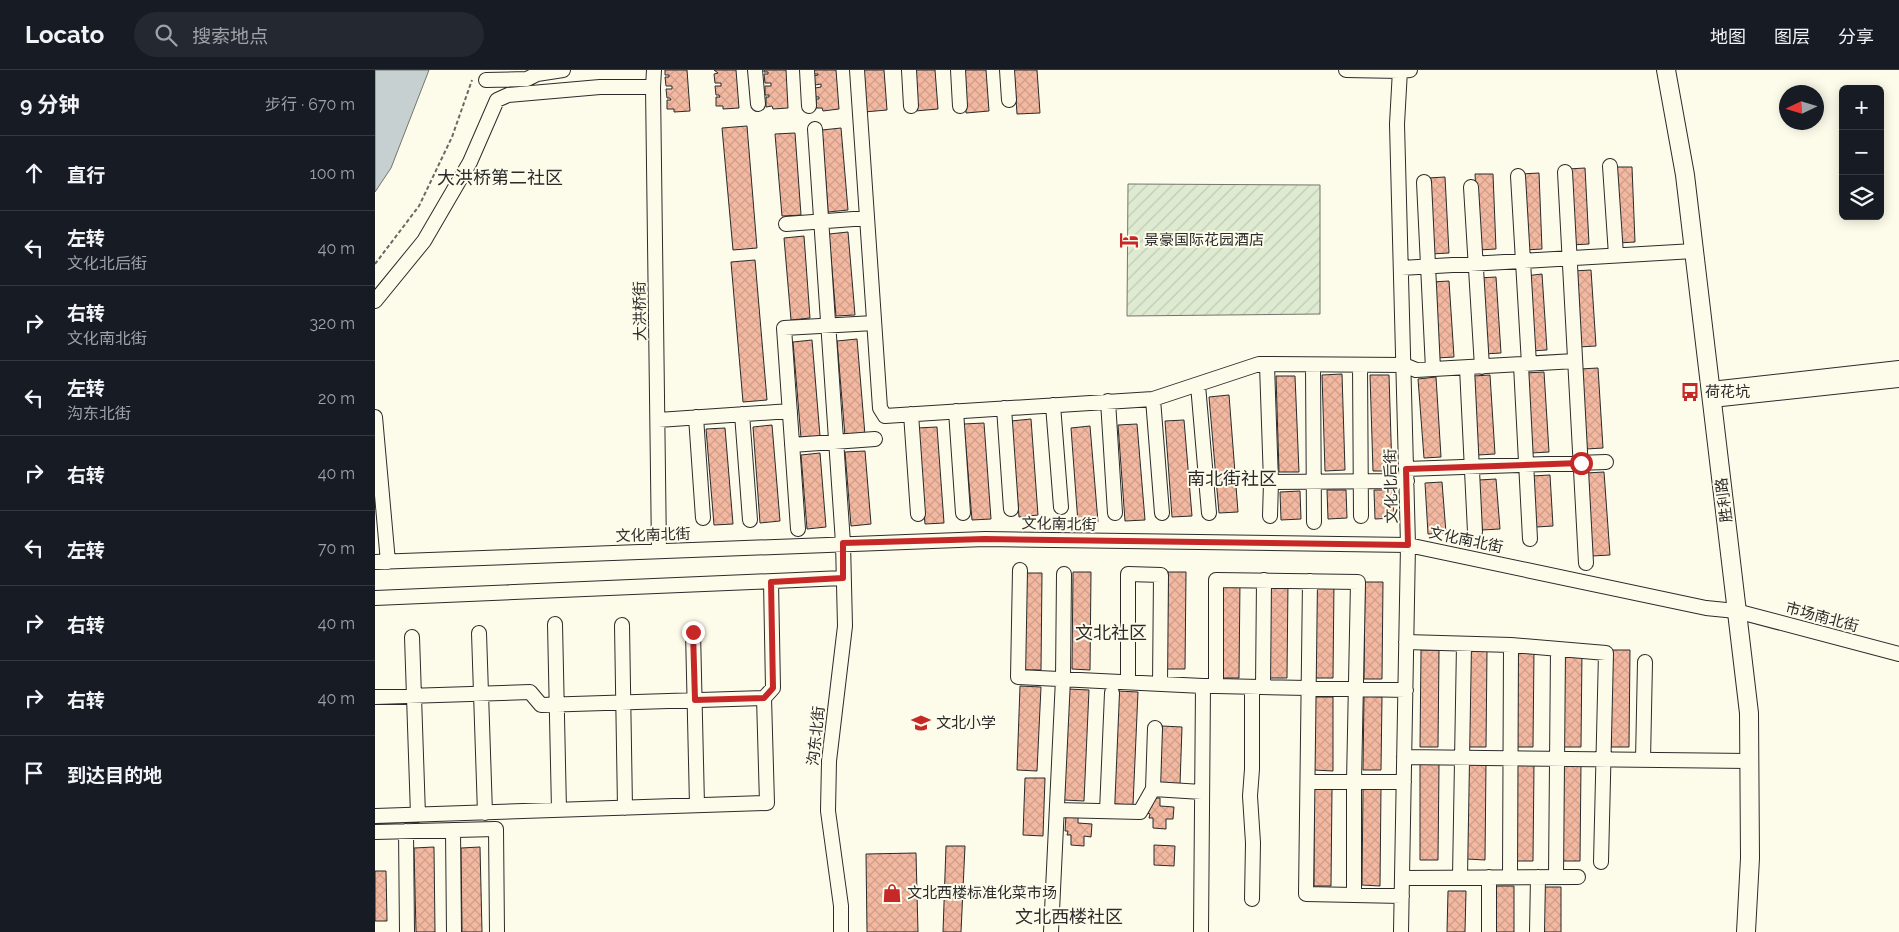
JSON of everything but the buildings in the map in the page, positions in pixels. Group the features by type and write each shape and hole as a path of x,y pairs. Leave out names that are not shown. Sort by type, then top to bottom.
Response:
{"main road":[{"name":"胜利路","path":"1666,70 1685,175 1749,713 1750,858 1746,932"}],"street":[{"path":"480,79 527,79 537,74 563,70"},
{"name":"大洪桥街","path":"654,70 659,551"},
{"path":"755,70 758,104"},
{"path":"807,70 809,106"},
{"path":"857,70 880,408 885,416 1153,398 1259,364 1404,365 1416,370 1575,361"},
{"path":"909,70 911,106"},
{"path":"958,70 960,106"},
{"path":"1007,70 1009,100"},
{"path":"1346,70 1403,70"},
{"name":"文化北后街","path":"1401,932 1408,545 1397,124 1403,70"},
{"path":"375,301 424,241 470,162 497,100 508,95 600,87 653,87"},
{"name":"沟东北街","path":"815,129 843,543 845,626 829,761 828,803 841,906 841,932"},
{"path":"1610,166 1616,255"},
{"path":"1565,172 1586,563"},
{"path":"1518,176 1523,261 1526,465 1530,539"},
{"path":"1424,182 1433,369"},
{"path":"1471,187 1482,367"},
{"path":"786,224 867,218"},
{"path":"1401,268 1694,251"},
{"path":"799,529 785,328 874,323"},
{"path":"1267,365 1271,482 1270,516"},
{"path":"1313,365 1314,522"},
{"path":"1360,365 1361,516"},
{"path":"1467,368 1475,532"},
{"path":"1712,395 1899,368"},
{"path":"1712,395 1899,380"},
{"path":"1198,385 1209,513"},
{"path":"1153,398 1162,514"},
{"path":"1108,401 1115,513"},
{"path":"1053,405 1061,507"},
{"path":"1005,408 1011,509"},
{"path":"658,420 790,410"},
{"path":"956,411 963,513"},
{"path":"742,414 750,520"},
{"path":"911,414 917,514"},
{"path":"375,417 382,562"},
{"path":"696,417 703,518"},
{"path":"792,445 875,440"},
{"path":"1271,482 1360,482 1471,466 1606,462"},
{"name":"文化南北街","path":"382,562 985,539 1408,545 1706,608 1737,611"},
{"path":"1020,570 1019,677 1209,686 1405,690"},
{"path":"1051,932 1063,679 1064,574"},
{"path":"1128,682 1128,574 1161,575 1160,684"},
{"path":"375,598 843,578"},
{"path":"1201,932 1202,792 1215,580 1358,582 1354,895"},
{"path":"1252,900 1253,843 1249,796 1264,580"},
{"path":"1310,581 1306,894 1402,896"},
{"path":"375,816 767,803 764,698 773,688 771,582"},
{"name":"市场南北街","path":"1737,611 1899,654"},
{"path":"555,624 559,810"},
{"path":"622,625 625,808"},
{"path":"693,632 697,805"},
{"path":"479,633 485,813"},
{"path":"412,637 417,815"},
{"path":"1406,642 1511,645 1606,654 1605,760 1601,862"},
{"path":"1460,877 1464,644"},
{"path":"1510,877 1511,645"},
{"path":"1556,877 1558,649"},
{"path":"1643,760 1645,662"},
{"path":"375,697 530,692 541,705 764,698"},
{"path":"1107,811 1112,692"},
{"path":"1057,810 1140,812 1153,789 1155,728"},
{"path":"1404,757 1749,761"},
{"path":"1308,782 1404,782"},
{"path":"1153,789 1202,792"},
{"path":"375,832 496,829 497,932"},
{"path":"453,830 454,932"},
{"path":"406,831 407,932"},
{"path":"1402,878 1578,876"},
{"path":"1489,877 1489,932"},
{"path":"1537,932 1538,877"}],"path":[{"path":"375,264 419,206 480,79"}],"green space":[{"path":"1128,184 1320,185 1320,314 1127,316"}],"shaded area":[{"path":"375,70 429,70 391,168 375,192"}],"place":[{"name":"景豪国际花园酒店","path":"1129,240"},
{"name":"荷花坑","path":"1690,392"},
{"name":"文北小学","path":"921,723"},
{"name":"文北西楼标准化菜市场","path":"892,893"}],"district":[{"name":"大洪桥第二社区","path":"500,177"},
{"name":"南北街社区","path":"1232,478"},
{"name":"文北社区","path":"1111,632"},
{"name":"文北西楼社区","path":"1069,916"}],"route":[{"path":"693,632 695,700 764,698 773,688 771,582 843,578 843,543 985,539 1408,545 1406,469 1581,463"}]}
